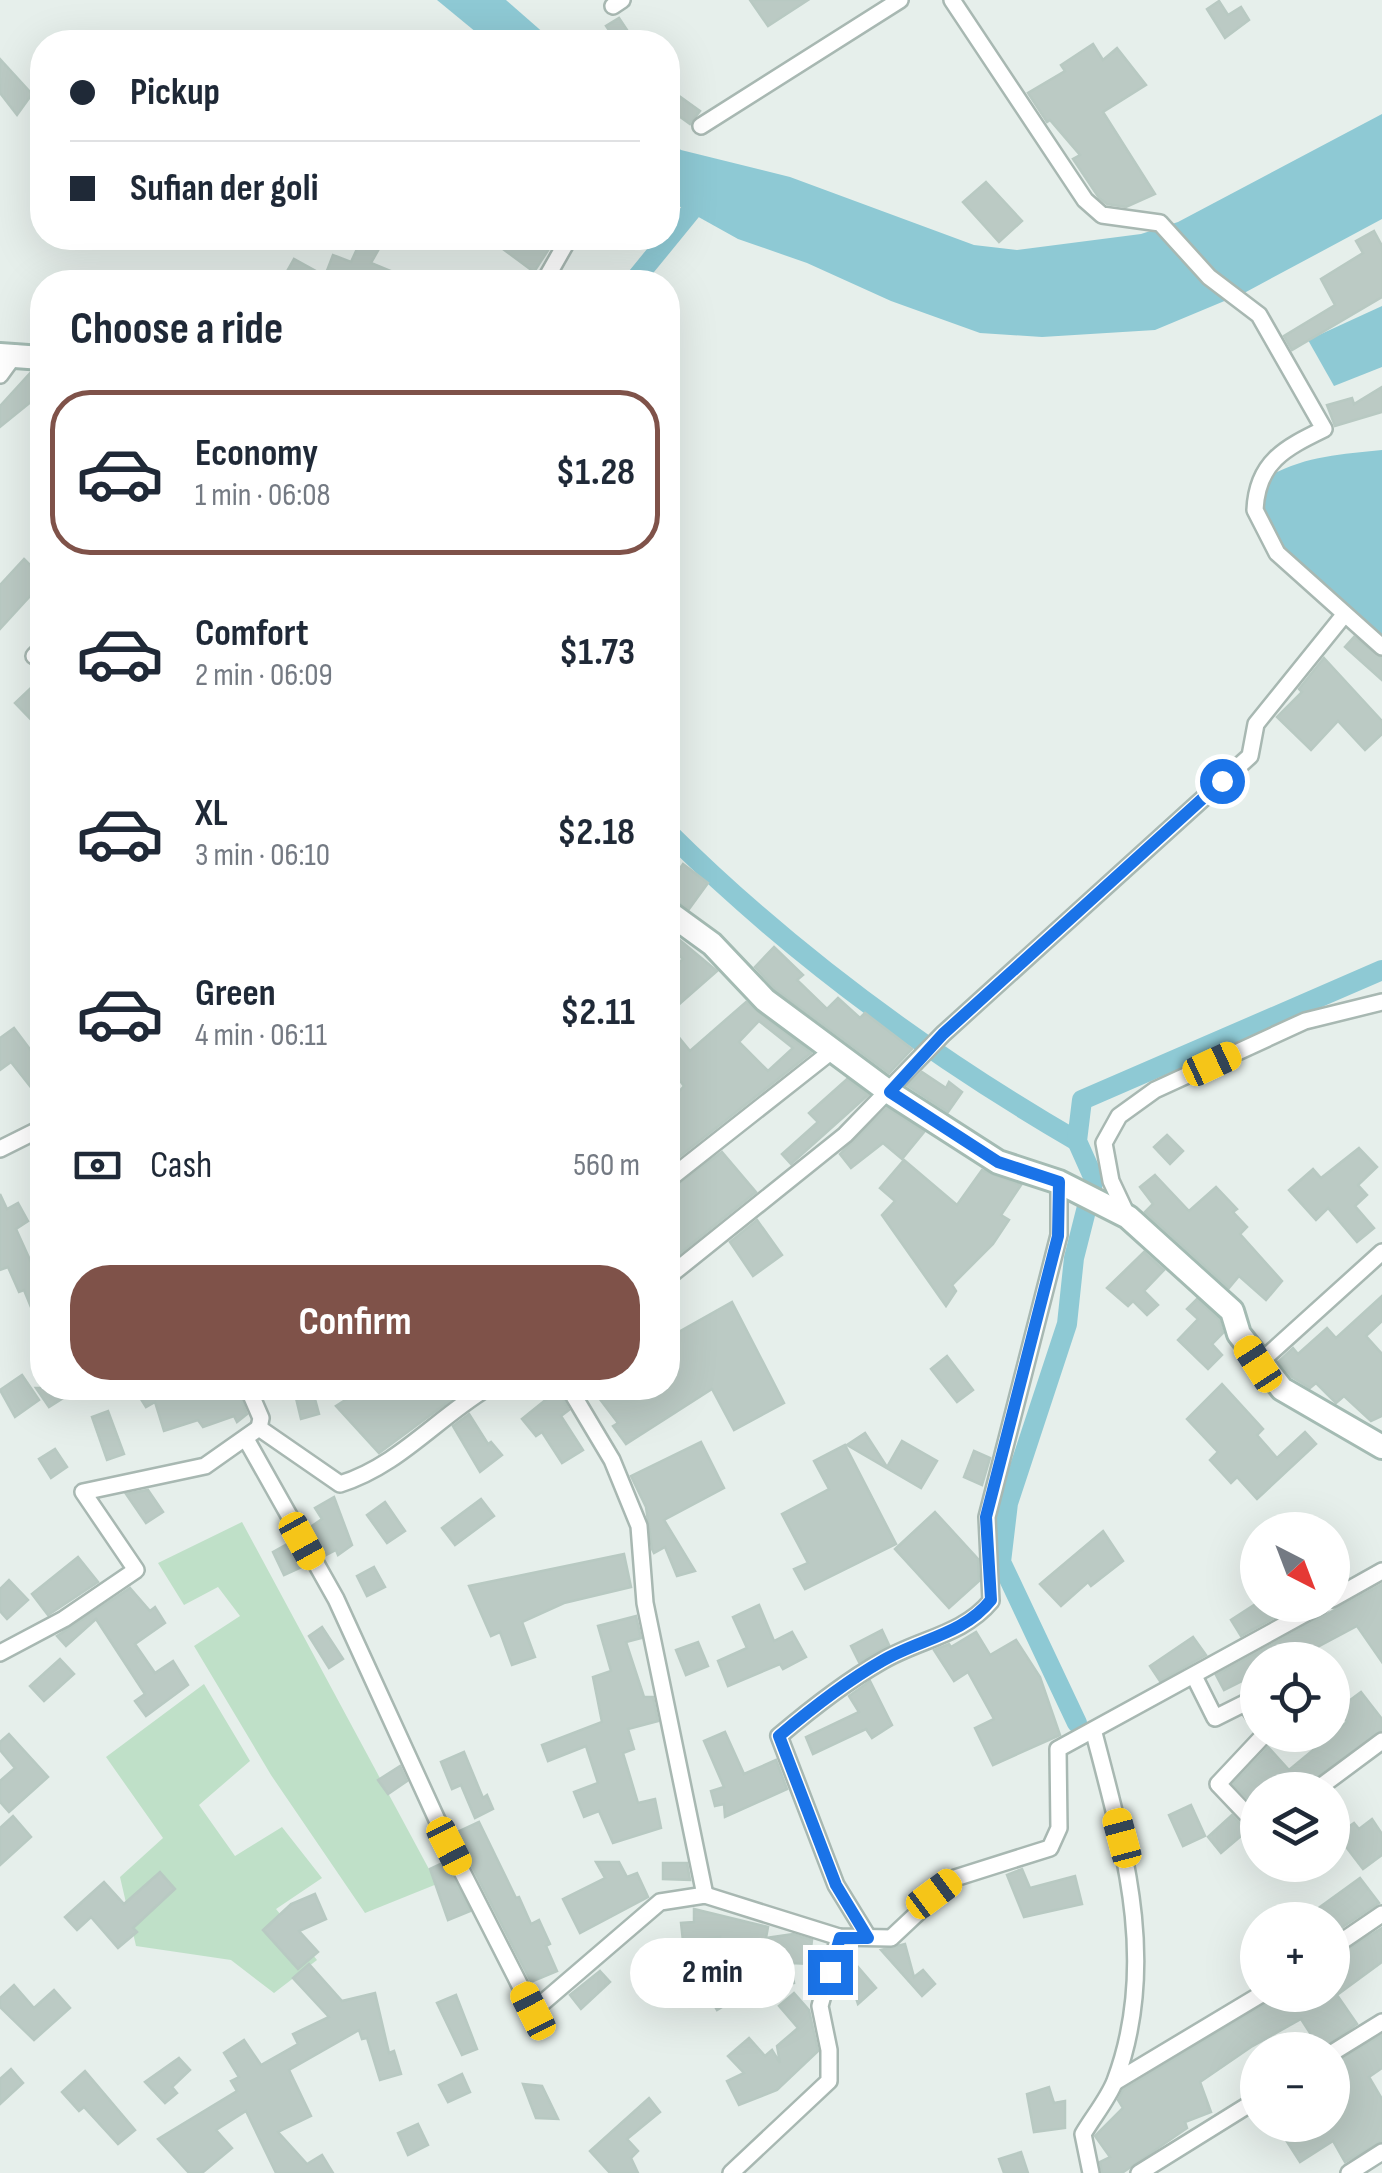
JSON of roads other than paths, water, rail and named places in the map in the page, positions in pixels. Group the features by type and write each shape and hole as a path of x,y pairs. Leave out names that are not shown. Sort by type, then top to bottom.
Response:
{"street":[{"path":"701,126 900,0"},
{"path":"952,0 1085,200 1102,214 1160,223 1209,277 1259,315 1324,429 1284,449 1266,464 1255,510 1278,552 1382,647"},
{"path":"0,375 8,354"},
{"path":"680,1269 777,1193 890,1092 943,1034 1250,756 1256,724 1344,615"},
{"path":"680,921 712,944 765,1000 890,1092 998,1162 1120,1212 1232,1310 1239,1334 1258,1364 1282,1389 1382,1447"},
{"path":"1120,1212 1104,1142 1120,1116 1155,1090 1304,1021 1382,1002"},
{"path":"680,1171 833,1050"},
{"path":"0,1149 30,1134"},
{"path":"868,1938 836,1885 779,1736 822,1699 884,1659 975,1621 991,1600 986,1517 1058,1236 1064,1186"},
{"path":"1258,1364 1382,1252"},
{"path":"0,1653 64,1618 136,1570 83,1492 205,1466 259,1428 260,1418 253,1400"},
{"path":"259,1428 340,1484 373,1474 444,1414 468,1400"},
{"path":"577,1400 612,1460 640,1526 645,1603 704,1895"},
{"path":"246,1439 336,1600 449,1846 533,2011 660,1902 704,1895 840,1938 891,1938 955,1878 1050,1848 1059,1828 1058,1749 1094,1733 1291,1622"},
{"path":"1350,1588 1382,1571"},
{"path":"1194,1676 1215,1718 1240,1706"},
{"path":"1091,2173 1083,2134 1114,2082 1138,1982 1131,1874 1094,1733"},
{"path":"1340,1772 1382,1741"},
{"path":"1240,1807 1218,1784 1248,1752"},
{"path":"1350,1936 1382,1914"},
{"path":"731,2173 829,2081 820,2006 840,1938"},
{"path":"1114,2082 1240,2007"},
{"path":"1350,2042 1382,2022"},
{"path":"1139,2173 1240,2111"},
{"path":"1349,2173 1382,2152"}],"water":[{"path":"437,0 506,0 540,30 473,30"},
{"path":"1382,114 1382,219 1246,292 1155,330 1042,337 980,333 738,239 680,207 680,149 790,177 974,245 1017,250 1141,234 1178,222"},
{"path":"1382,306 1382,367 1334,386 1308,340"},
{"path":"1382,450 1382,641 1289,555 1262,510 1271,475 1311,460"}],"waterway":[{"path":"680,224 704,195"},
{"path":"643,270 659,250"},
{"path":"680,843 762,919 862,999 967,1073 1077,1141"},
{"path":"1077,1723 1001,1562 1008,1503 1067,1324 1074,1258 1094,1179 1077,1141 1082,1100 1382,970"}]}
